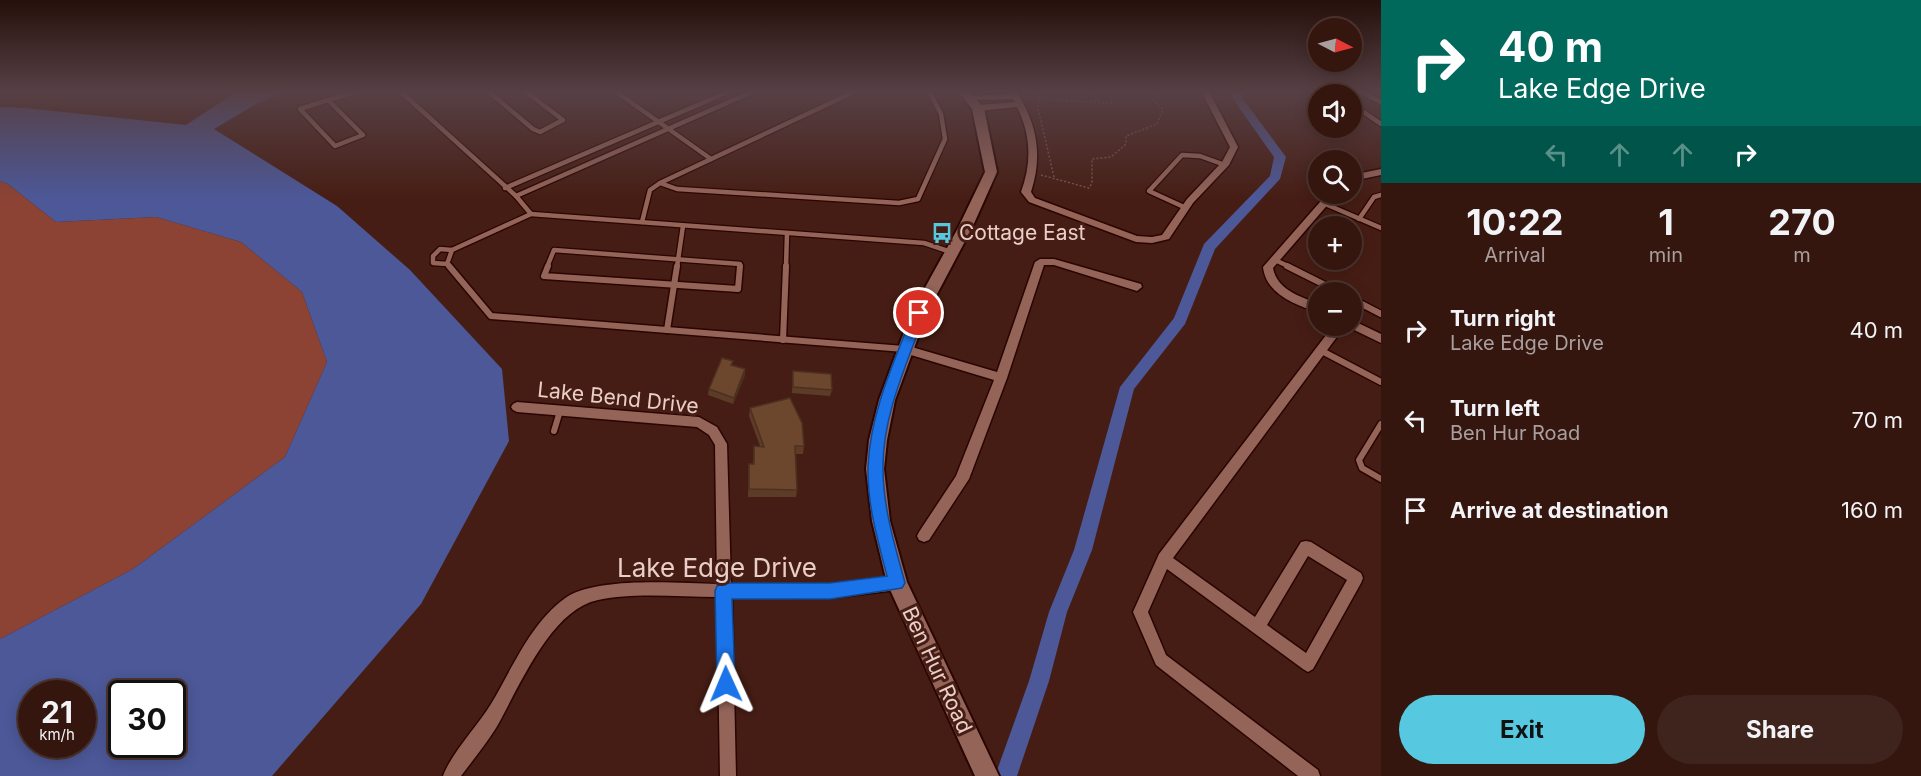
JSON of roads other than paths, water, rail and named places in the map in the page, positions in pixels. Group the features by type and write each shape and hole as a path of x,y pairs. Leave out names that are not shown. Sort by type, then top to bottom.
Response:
{"street":[{"name":"Ben Hur Road","path":"978,127 991,172 919,313 887,400 878,441 875,469 881,521 897,583 987,776"},
{"path":"1031,127 1035,155 1026,192 1032,200 1136,239 1152,240 1165,237 1186,208 1225,165 1234,147 1224,127"},
{"path":"1362,176 1381,173"},
{"path":"1308,303 1274,284 1268,274 1268,267 1322,204"},
{"path":"924,536 962,479 1001,378 1040,262 1054,262 1137,287"},
{"path":"1362,329 1381,339"},
{"path":"1312,776 1161,660 1140,612 1164,559 1331,336"},
{"path":"905,349 1001,378"},
{"name":"Lake Bend Drive","path":"517,407 699,422 713,431 721,444 723,591"},
{"path":"1164,559 1257,628 1308,664 1356,578 1306,547 1257,628"},
{"name":"Lake Edge Drive","path":"451,776 488,725 540,635 570,603 597,593 623,590 830,591 897,583"},
{"path":"723,591 728,776"}],"lane":[{"path":"317,127 335,146 363,135 355,127"},
{"path":"440,127 516,196 531,214"},
{"path":"531,127 540,132 549,127"},
{"path":"506,188 646,127"},
{"path":"665,127 711,159"},
{"path":"516,196 672,127"},
{"path":"642,222 650,190 660,183 779,127"},
{"path":"660,183 677,189 899,203 913,201 918,200 945,139 944,127"},
{"path":"1186,208 1149,191 1182,155 1200,156 1225,165"},
{"path":"1361,216 1374,196 1381,195"},
{"path":"1325,204 1352,216"},
{"path":"905,349 491,316 447,264 433,262 433,256 440,249 452,250 531,214 924,243 952,252"},
{"path":"1362,220 1381,228"},
{"path":"667,330 683,226"},
{"path":"783,340 787,233"},
{"path":"447,264 452,250"},
{"path":"554,250 679,258 740,264 738,289 544,276 554,250"},
{"path":"1275,260 1319,282"},
{"path":"1362,304 1381,314"},
{"path":"1320,350 1381,382"},
{"path":"554,431 560,411"},
{"path":"1381,424 1359,460 1362,468 1381,478"}],"water":[{"path":"0,127 217,127 214,129 337,206 410,270 502,369 509,441 421,604 272,776 0,776 0,639 133,569 285,457 327,362 302,292 241,242 156,217 56,222 8,184 0,181"}],"waterway":[{"path":"1006,776 1039,681 1058,612 1083,550 1127,387 1180,320 1209,247 1276,177 1280,157 1258,127"}],"place":[{"name":"Cottage East","path":"942,233"}]}
